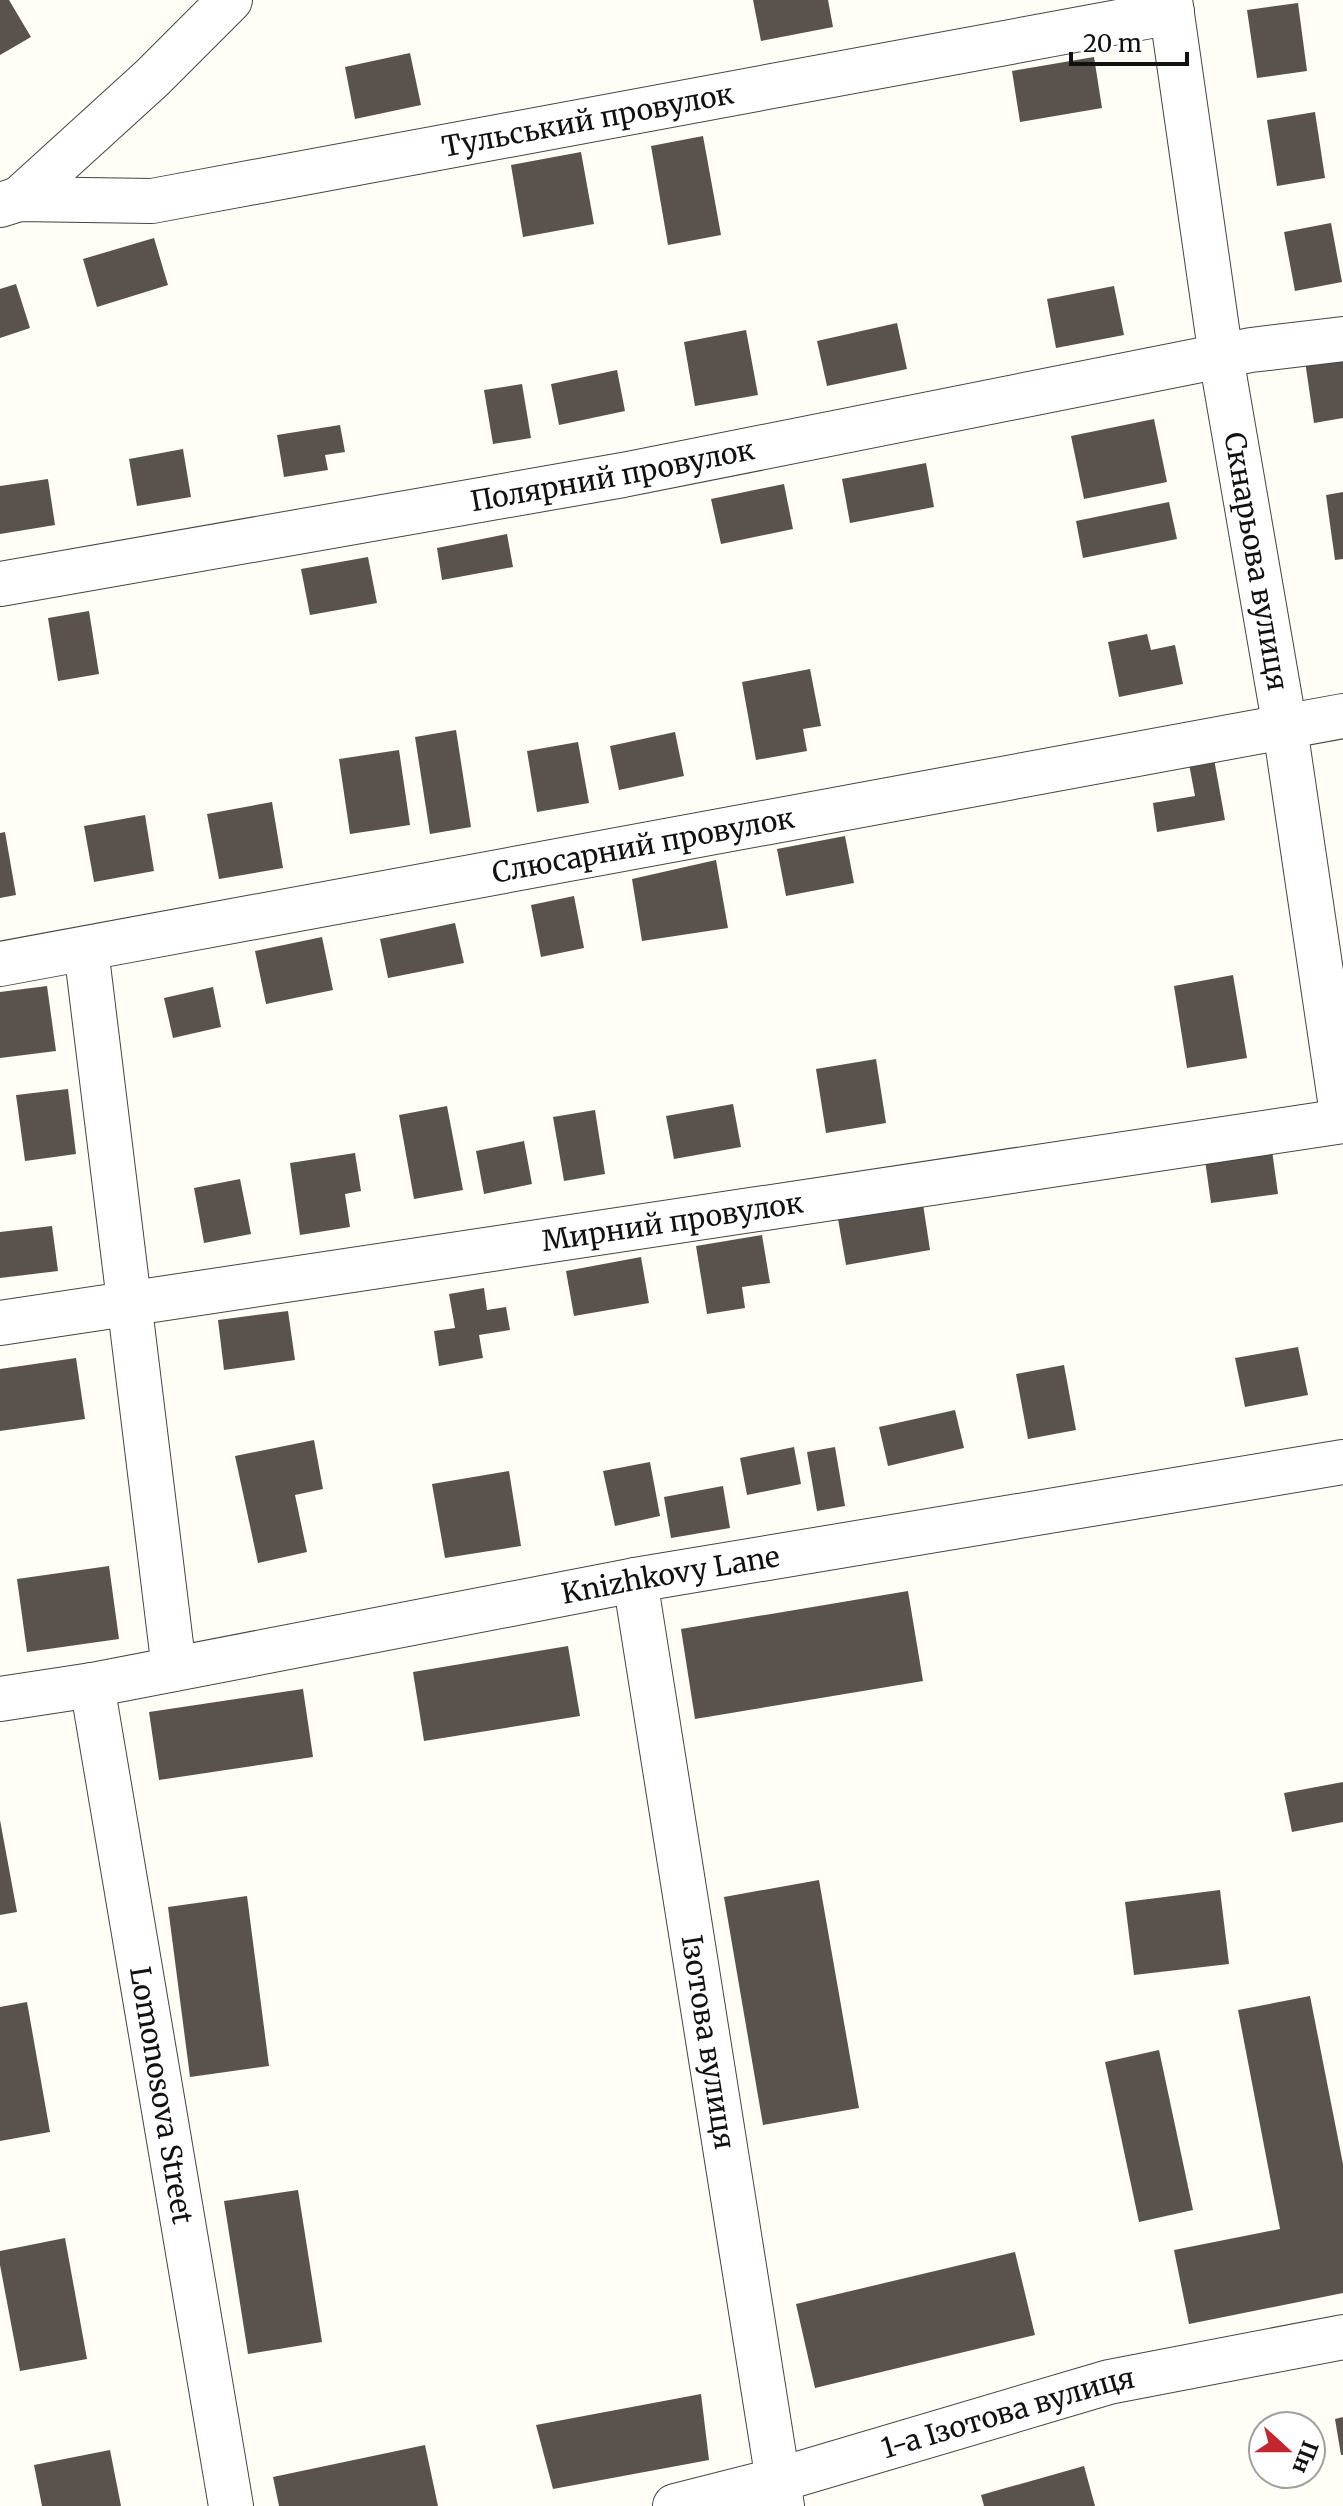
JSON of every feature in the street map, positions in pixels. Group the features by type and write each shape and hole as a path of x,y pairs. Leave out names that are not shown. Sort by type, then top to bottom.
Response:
{"street":[{"path":"10,202 152,78 230,0"},
{"name":"Тульський провулок","path":"10,202 152,201 1171,6"},
{"name":"Скнарьова вулиця","path":"1171,6 1221,357 1285,728 1343,1121"},
{"name":"Полярний провулок","path":"0,584 623,475 1251,350 1343,339"},
{"name":"Слюсарний провулок","path":"0,964 1343,716"},
{"path":"86,949 174,1669"},
{"name":"Мирний провулок","path":"0,1323 1343,1121"},
{"name":"Knizhkovy Lane","path":"0,1699 92,1685 635,1580 1343,1462"},
{"name":"Ізотова вулиця","path":"635,1580 780,2493"},
{"name":"Lomonosova Street","path":"92,1685 231,2506"},
{"name":"1-а Ізотова вулиця","path":"675,2506 780,2493 1109,2382 1343,2337"}],"building":[{"path":"0,0 9,0 31,37 0,55"},
{"path":"753,0 828,0 833,27 761,41"},
{"path":"1298,3 1307,71 1257,78 1247,10"},
{"path":"410,53 421,105 355,119 345,67"},
{"path":"1094,57 1102,108 1020,122 1012,71"},
{"path":"1315,112 1325,178 1277,186 1267,120"},
{"path":"703,136 721,235 668,245 651,146"},
{"path":"581,152 594,224 523,237 511,165"},
{"path":"1331,223 1342,282 1295,291 1284,232"},
{"path":"154,238 168,285 97,307 83,259"},
{"path":"16,284 30,328 0,338 0,289"},
{"path":"1114,286 1124,335 1056,348 1047,299"},
{"path":"897,323 907,369 827,386 817,341"},
{"path":"746,330 758,395 695,406 684,342"},
{"path":"1343,355 1343,418 1314,423 1305,361"},
{"path":"617,370 625,411 559,425 551,384"},
{"path":"522,384 531,438 493,444 484,390"},
{"path":"1154,419 1167,482 1084,499 1071,436"},
{"path":"340,425 345,452 325,455 328,470 284,477 277,435"},
{"path":"183,449 191,497 137,506 129,459"},
{"path":"926,463 934,507 850,523 842,479"},
{"path":"48,479 55,525 0,534 0,486"},
{"path":"784,484 793,529 721,544 711,499"},
{"path":"1343,492 1343,559 1335,560 1326,495"},
{"path":"1169,502 1177,539 1083,558 1076,521"},
{"path":"507,534 513,567 442,580 437,548"},
{"path":"368,557 377,603 310,615 301,569"},
{"path":"89,611 99,674 58,681 48,618"},
{"path":"1147,634 1151,650 1175,645 1183,684 1119,697 1108,642"},
{"path":"810,669 821,726 803,729 807,751 756,760 742,682"},
{"path":"456,730 471,827 430,834 415,737"},
{"path":"675,732 684,776 619,790 610,746"},
{"path":"578,742 589,803 537,812 527,751"},
{"path":"399,750 410,825 350,834 339,759"},
{"path":"1214,759 1225,820 1157,832 1153,803 1195,796 1189,764"},
{"path":"272,802 283,868 219,879 207,814"},
{"path":"145,815 154,871 94,882 84,826"},
{"path":"5,832 16,895 0,898 0,833"},
{"path":"845,836 854,883 786,896 777,849"},
{"path":"716,860 728,928 642,941 632,879"},
{"path":"574,896 584,948 541,957 531,905"},
{"path":"455,923 464,963 388,978 380,939"},
{"path":"322,937 333,990 266,1004 255,951"},
{"path":"1233,975 1247,1058 1187,1068 1174,986"},
{"path":"47,986 56,1051 0,1058 0,992"},
{"path":"213,987 221,1027 173,1038 164,998"},
{"path":"876,1059 886,1123 826,1133 816,1069"},
{"path":"68,1089 76,1154 25,1161 16,1095"},
{"path":"733,1104 741,1147 674,1159 666,1116"},
{"path":"447,1106 463,1190 414,1199 399,1115"},
{"path":"595,1110 605,1174 564,1181 553,1117"},
{"path":"524,1141 532,1184 484,1194 476,1151"},
{"path":"1271,1143 1278,1194 1211,1203 1204,1153"},
{"path":"355,1153 361,1191 345,1194 350,1227 300,1235 290,1163"},
{"path":"240,1179 251,1234 204,1243 194,1188"},
{"path":"923,1204 930,1250 846,1265 838,1219"},
{"path":"52,1226 58,1271 0,1278 0,1232"},
{"path":"762,1235 770,1283 742,1287 745,1308 707,1314 696,1246"},
{"path":"641,1257 649,1303 574,1316 566,1271"},
{"path":"484,1288 487,1310 506,1307 510,1330 479,1335 483,1358 439,1366 434,1331 455,1328 449,1294"},
{"path":"288,1311 295,1360 224,1370 218,1320"},
{"path":"1298,1347 1308,1395 1245,1407 1235,1358"},
{"path":"76,1358 85,1419 0,1431 0,1369"},
{"path":"1064,1365 1076,1430 1028,1439 1016,1374"},
{"path":"955,1410 964,1448 888,1466 879,1427"},
{"path":"314,1440 323,1489 295,1495 307,1552 258,1563 235,1456"},
{"path":"794,1447 801,1484 747,1495 740,1458"},
{"path":"835,1447 845,1506 817,1511 807,1452"},
{"path":"650,1462 660,1516 615,1526 603,1471"},
{"path":"509,1471 521,1546 445,1558 432,1484"},
{"path":"723,1486 730,1528 671,1538 664,1497"},
{"path":"109,1566 119,1639 27,1652 17,1579"},
{"path":"908,1591 923,1681 695,1719 681,1629"},
{"path":"568,1646 580,1716 424,1741 413,1672"},
{"path":"303,1689 313,1757 159,1780 149,1712"},
{"path":"1343,1782 1343,1822 1292,1832 1284,1793"},
{"path":"0,1820 17,1912 0,1915"},
{"path":"819,1880 859,2108 763,2125 724,1897"},
{"path":"1220,1890 1229,1964 1134,1975 1125,1902"},
{"path":"247,1896 269,2066 190,2077 168,1907"},
{"path":"1310,1996 1343,2164 1343,2293 1189,2324 1174,2250 1280,2229 1238,2010"},
{"path":"27,2002 50,2132 0,2141 0,2007"},
{"path":"1159,2050 1193,2210 1139,2222 1105,2062"},
{"path":"298,2190 322,2342 248,2354 224,2201"},
{"path":"65,2238 87,2359 20,2371 0,2251"},
{"path":"1015,2252 1035,2335 815,2388 796,2304"},
{"path":"701,2394 709,2460 553,2489 536,2425"},
{"path":"1343,2417 1343,2455 1341,2455 1335,2419"},
{"path":"425,2445 438,2506 279,2506 273,2477"},
{"path":"110,2450 121,2506 42,2506 34,2465"},
{"path":"1084,2466 1095,2506 984,2506 981,2495"}]}
